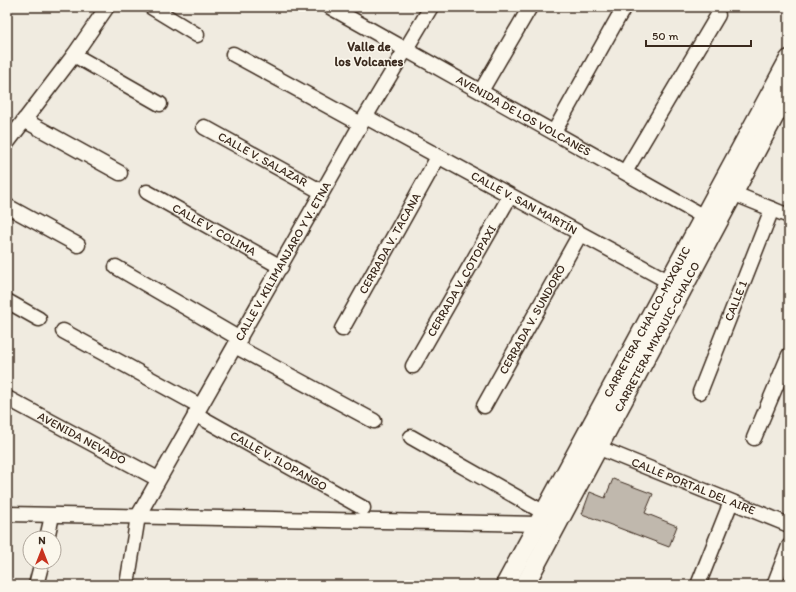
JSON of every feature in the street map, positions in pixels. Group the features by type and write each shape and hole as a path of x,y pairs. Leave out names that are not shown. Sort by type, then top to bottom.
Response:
{"main road":[{"path":"726,190 789,60"},
{"name":"CARRETERA MIXQUIC-CHALCO","path":"525,585 597,447 675,285 726,190 789,89"},
{"name":"CARRETERA CHALCO-MIXQUIC","path":"505,585 540,518 675,285"}],"street":[{"path":"7,143 74,55 107,7"},
{"path":"151,7 197,34"},
{"name":"CALLE V. KILIMANJARO Y V. ETNA","path":"130,584 138,516 158,479 238,343 322,192 431,7"},
{"path":"481,92 530,7"},
{"path":"554,132 624,7"},
{"name":"AVENIDA DE LOS VOLCANES","path":"334,8 406,50 711,220"},
{"path":"625,172 718,15"},
{"name":"CALLE V. SAN MARTÍN","path":"233,54 438,157 675,285"},
{"path":"74,55 160,104"},
{"path":"24,120 120,174"},
{"name":"CALLE V. SALAZAR","path":"204,127 322,192"},
{"name":"CERRADA V. TACANA","path":"342,329 438,157"},
{"path":"726,190 789,216"},
{"name":"CALLE V. COLIMA","path":"147,192 281,267"},
{"name":"CERRADA V. COTOPAXI","path":"413,366 510,196"},
{"path":"7,206 78,245"},
{"name":"CALLE 1","path":"700,392 772,209"},
{"name":"CERRADA V. SUNDORO","path":"484,406 580,234"},
{"path":"116,267 238,343 374,421"},
{"path":"7,301 39,319"},
{"name":"CALLE V. ILOPANGO","path":"63,331 363,508"},
{"path":"754,438 789,355"},
{"name":"AVENIDA NEVADO","path":"7,398 158,479"},
{"path":"411,437 540,518"},
{"name":"CALLE PORTAL DEL AIRE","path":"597,447 789,525"},
{"path":"698,585 730,502"},
{"path":"7,514 52,516 540,518"},
{"path":"49,530 52,516"},
{"path":"774,585 789,546"},
{"path":"36,585 40,570"}],"building":[{"path":"613,479 653,494 645,513 677,526 669,547 582,514 590,492 605,498"}],"district":[{"name":"Valle de los Volcanes","path":"369,54"}]}
